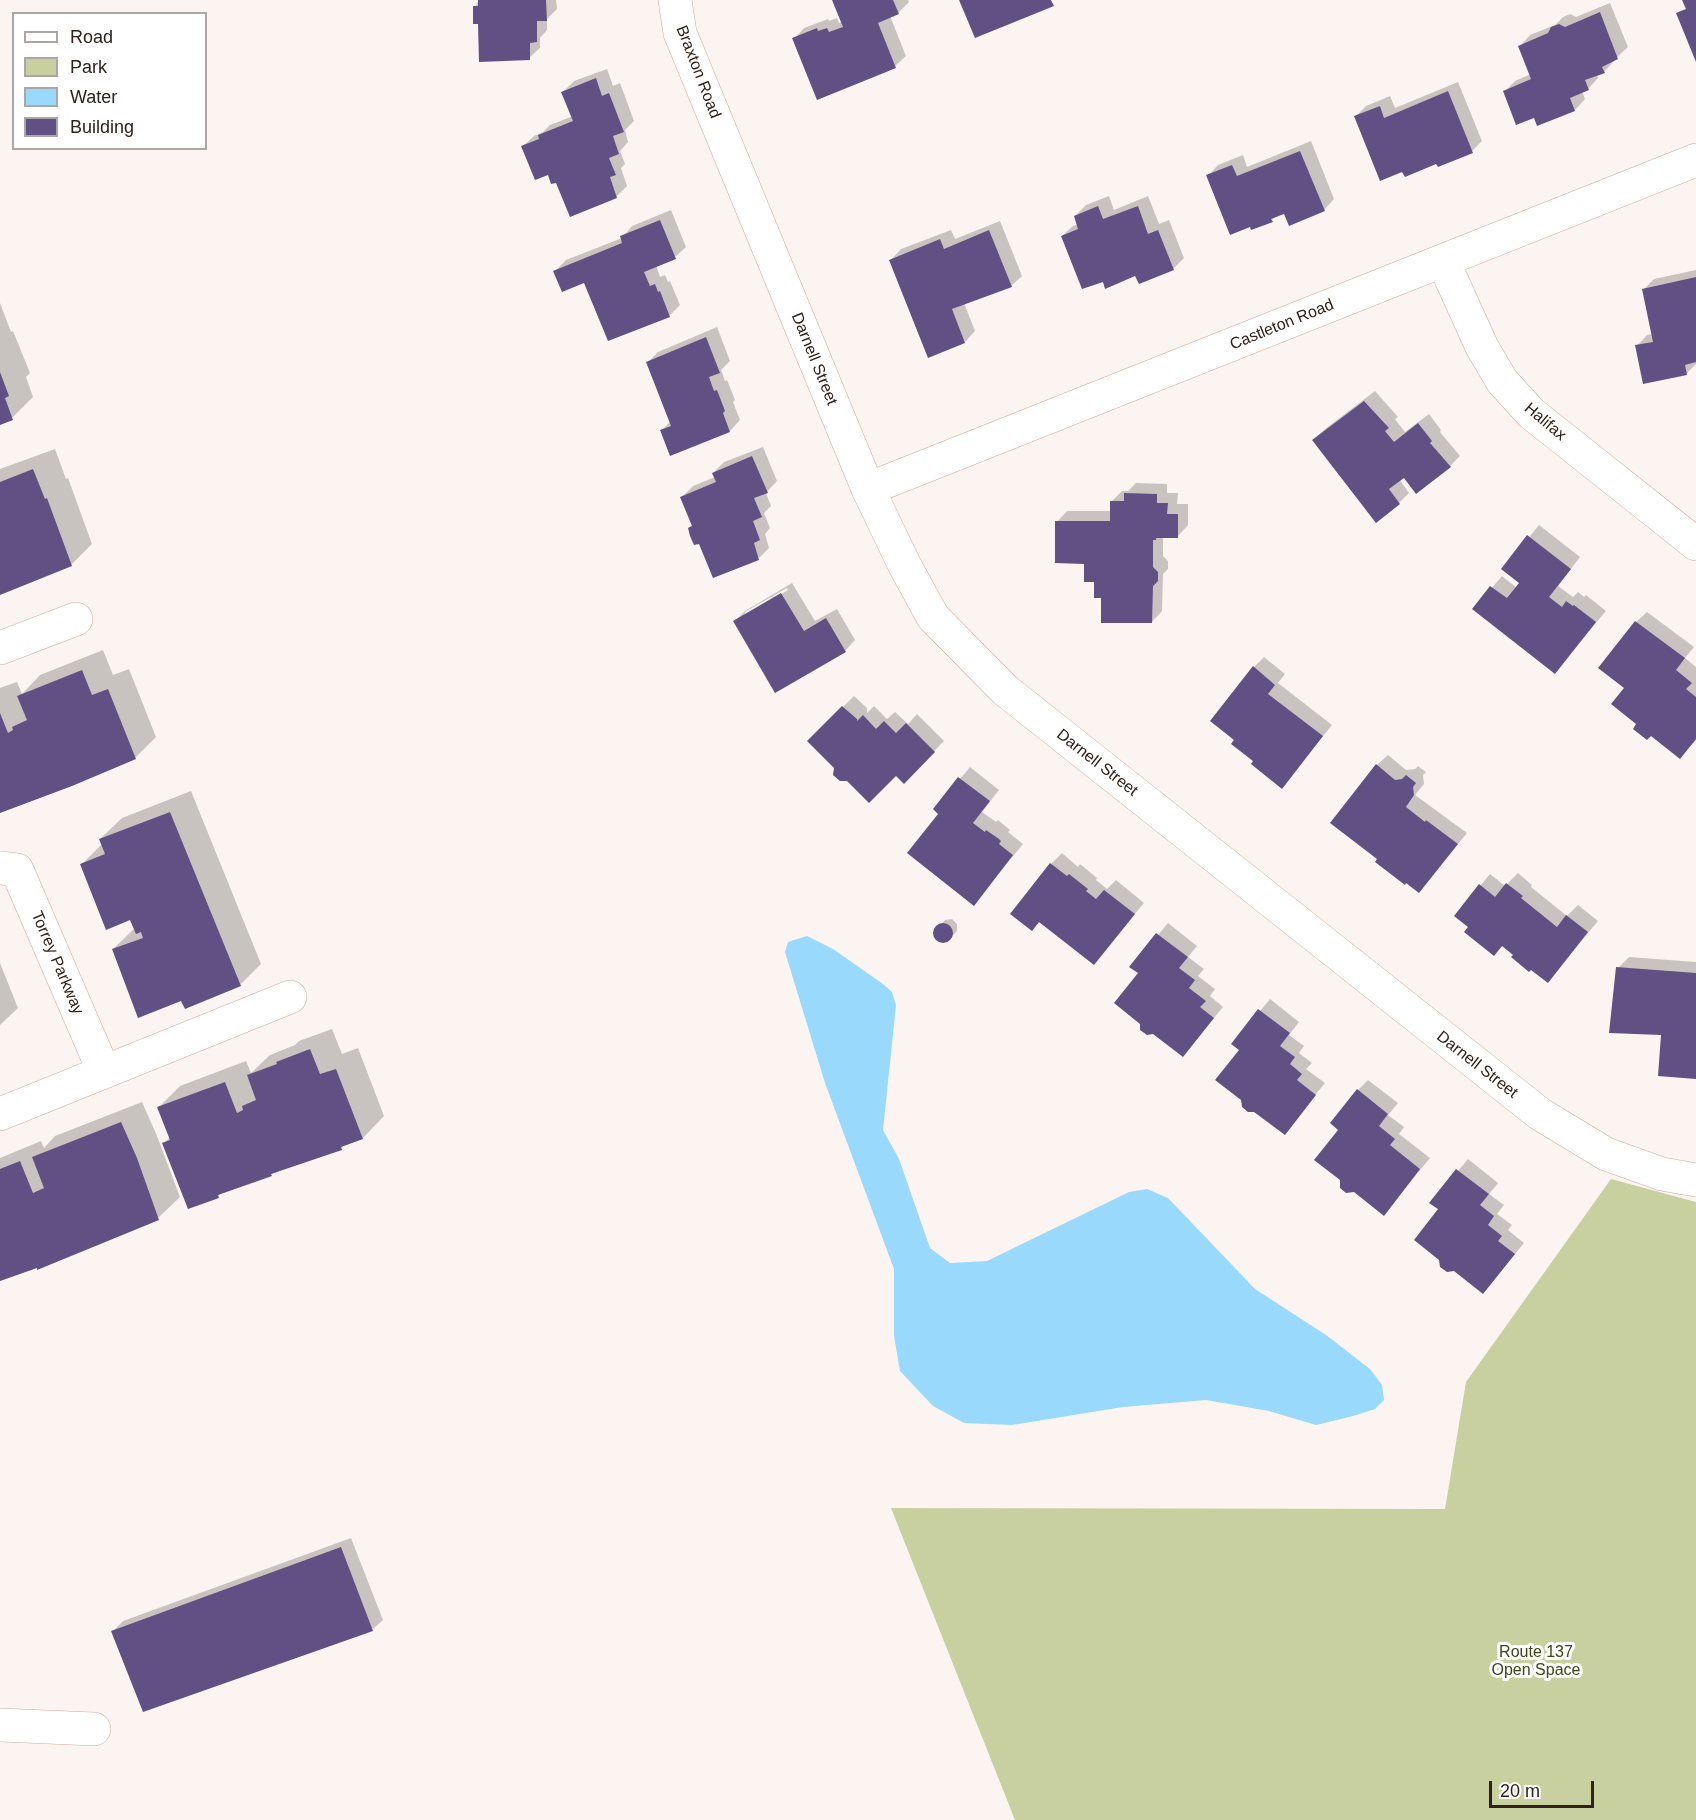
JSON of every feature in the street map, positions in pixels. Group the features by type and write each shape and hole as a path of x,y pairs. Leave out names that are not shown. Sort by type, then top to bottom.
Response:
{"street":[{"name":"Braxton Road","path":"675,0 680,33 726,143"},
{"name":"Darnell Street","path":"726,143 868,489 904,566 933,616 1005,690 1540,1114 1606,1154 1662,1174 1696,1180"},
{"name":"Castleton Road","path":"868,489 1696,160"},
{"name":"Halifax","path":"1443,261 1482,347 1502,381 1531,413 1696,544"},
{"path":"0,648 76,619"},
{"name":"Torrey Parkway","path":"0,868 17,870 104,1072"},
{"path":"0,1114 290,996"},
{"path":"0,1725 94,1729"}],"green space":[{"name":"Route 137 Open Space","path":"1611,1179 1696,1202 1696,1820 1015,1820 891,1508 1445,1509 1466,1382"}],"water":[{"path":"807,936 833,949 892,992 896,1005 883,1130 899,1159 930,1248 950,1263 987,1261 1129,1192 1147,1189 1168,1198 1255,1289 1326,1335 1370,1369 1382,1385 1384,1400 1375,1409 1316,1425 1269,1411 1206,1400 1123,1407 1012,1425 964,1423 933,1406 900,1371 894,1336 894,1269 825,1083 785,952 788,942"}],"building":[{"path":"478,0 546,0 547,21 537,21 537,42 530,43 530,60 479,62 478,24 473,24 473,6 478,6"},
{"path":"832,0 893,0 899,14 878,23 896,68 817,100 792,38 817,28 818,31 827,28 829,32 843,27"},
{"path":"959,0 1051,0 1054,6 975,38"},
{"path":"1682,0 1696,0 1696,62 1676,13 1686,9"},
{"path":"1600,12 1618,59 1602,67 1605,73 1585,80 1589,90 1570,98 1575,111 1537,126 1534,118 1516,125 1503,91 1531,79 1518,46 1548,33 1551,27 1559,24 1565,27"},
{"path":"596,78 602,96 609,93 624,132 613,136 619,154 609,158 616,175 610,177 617,198 570,217 556,183 551,184 548,175 535,180 521,146 539,139 538,135 573,121 561,92"},
{"path":"1448,91 1473,153 1438,167 1436,164 1405,177 1402,172 1380,181 1354,116 1380,106 1384,118"},
{"path":"1300,151 1325,211 1289,226 1284,214 1271,219 1273,222 1251,230 1250,227 1230,235 1206,175 1232,165 1237,176"},
{"path":"1098,206 1103,219 1138,206 1148,234 1158,230 1174,270 1139,284 1135,276 1105,289 1103,282 1082,289 1061,236 1078,229 1074,216"},
{"path":"660,220 676,259 644,272 650,286 655,284 658,292 660,291 670,317 608,341 584,283 562,292 553,271 622,243 620,236"},
{"path":"989,230 1012,287 952,309 965,343 928,358 889,260 940,239 944,249"},
{"path":"1696,277 1696,362 1685,365 1687,375 1643,384 1635,345 1653,342 1642,289"},
{"path":"706,337 720,373 709,377 714,391 717,390 730,432 670,456 660,430 671,426 646,362"},
{"path":"0,372 9,396 5,398 13,420 0,425"},
{"path":"1364,401 1389,428 1385,431 1394,442 1418,423 1432,441 1430,443 1451,467 1416,494 1404,478 1389,489 1400,504 1376,523 1312,440"},
{"path":"752,456 768,493 754,498 762,517 753,521 760,540 754,543 759,560 713,578 699,544 694,545 690,536 688,528 692,526 680,497 716,482 712,473"},
{"path":"33,469 45,499 47,498 72,566 0,595 0,482"},
{"path":"1124,493 1157,494 1157,503 1168,503 1167,514 1178,514 1178,538 1153,540 1153,567 1158,572 1158,581 1153,586 1152,623 1101,623 1101,598 1094,598 1094,582 1084,582 1084,564 1055,563 1055,521 1110,521 1110,501 1124,501"},
{"path":"1527,535 1571,569 1549,597 1562,607 1566,601 1574,605 1596,622 1555,674 1472,609 1490,586 1507,598 1519,583 1501,569"},
{"path":"781,593 804,631 826,618 846,652 775,693 733,621"},
{"path":"1635,621 1685,658 1676,670 1692,683 1686,689 1696,697 1696,739 1680,759 1651,736 1647,740 1633,729 1636,724 1611,704 1624,688 1598,668"},
{"path":"1253,666 1275,685 1268,694 1323,736 1282,789 1251,764 1253,761 1231,744 1234,740 1210,721"},
{"path":"82,670 92,695 108,689 136,759 0,813 0,713 8,733 13,730 12,727 27,720 17,696"},
{"path":"842,706 857,721 863,715 876,729 884,721 896,733 906,723 935,752 904,784 896,776 869,803 847,781 840,781 833,775 834,768 807,741"},
{"path":"1376,764 1395,780 1402,779 1406,775 1416,783 1413,787 1414,795 1406,807 1458,844 1419,893 1375,862 1377,859 1330,823"},
{"path":"958,777 990,801 973,823 999,839 1001,841 999,844 1013,855 974,906 907,853 938,814 933,809"},
{"path":"170,812 241,986 185,1009 181,1001 138,1018 112,949 143,938 141,932 136,934 130,920 106,930 80,864 105,854 99,839"},
{"path":"1050,863 1067,876 1069,874 1088,889 1086,891 1096,899 1104,890 1135,914 1094,965 1039,922 1032,931 1010,914"},
{"path":"1506,883 1557,927 1566,915 1588,932 1548,983 1531,970 1529,972 1502,946 1494,956 1464,932 1468,927 1454,916 1479,884 1495,897"},
{"path":"943,923 950,926 953,933 950,940 943,943 936,940 933,933 936,926"},
{"path":"1156,933 1188,957 1179,968 1195,980 1189,988 1206,1001 1200,1007 1214,1018 1183,1057 1153,1034 1147,1035 1140,1030 1140,1024 1114,1003 1138,973 1129,967"},
{"path":"1616,967 1696,973 1696,1079 1658,1076 1661,1035 1609,1033"},
{"path":"1258,1009 1290,1033 1280,1046 1295,1057 1290,1064 1302,1074 1297,1080 1316,1095 1285,1135 1254,1112 1248,1112 1242,1107 1241,1100 1215,1080 1239,1050 1231,1044"},
{"path":"310,1049 320,1074 336,1069 363,1139 341,1147 342,1150 271,1174 272,1176 218,1195 219,1198 188,1209 162,1143 170,1140 157,1107 225,1082 237,1113 243,1110 242,1106 256,1100 247,1075"},
{"path":"1357,1089 1388,1114 1379,1126 1395,1139 1390,1145 1420,1169 1384,1216 1354,1192 1346,1193 1340,1188 1340,1180 1314,1160 1338,1130 1330,1123"},
{"path":"121,1122 137,1158 159,1220 37,1270 37,1268 0,1281 0,1169 20,1161 33,1193 44,1188 32,1157"},
{"path":"1456,1169 1489,1194 1480,1205 1494,1216 1488,1225 1502,1236 1498,1241 1515,1254 1483,1294 1454,1271 1447,1272 1440,1267 1439,1260 1414,1240 1438,1209 1429,1203"},
{"path":"341,1547 373,1631 143,1712 111,1631"}]}
